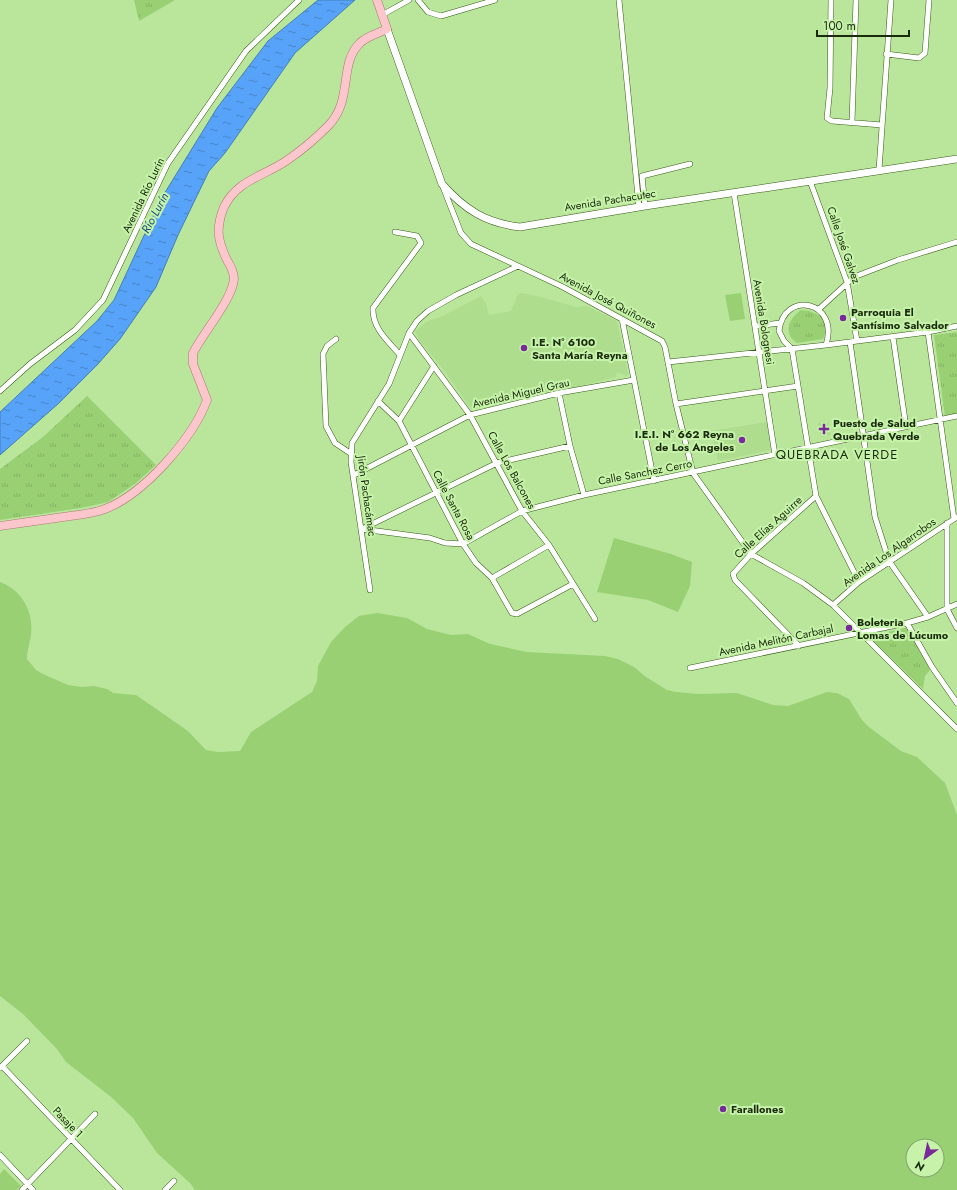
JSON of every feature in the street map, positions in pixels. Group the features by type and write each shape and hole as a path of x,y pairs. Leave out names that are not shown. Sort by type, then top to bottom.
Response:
{"main road":[{"path":"0,526 88,514 105,509 124,500 148,482 184,440 198,420 207,400 193,364 193,353 230,293 234,278 218,237 219,222 225,206 236,190 250,179 286,161 329,125 339,112 344,97 347,70 353,51 361,42 387,29 378,1"},
{"name":"Avenida Pachacutec","path":"387,29 442,184 456,201 470,211 502,225 520,227 642,206 957,159"}],"street":[{"name":"Avenida Río Lurín","path":"0,391 30,364 75,330 103,300 168,163 246,51 299,0"},
{"path":"382,15 409,0"},
{"path":"418,0 428,12 441,16 495,0"},
{"path":"619,0 642,206"},
{"path":"831,0 830,88 827,118 832,121 882,125"},
{"path":"852,122 856,0"},
{"path":"879,170 891,0"},
{"path":"886,54 919,58 923,56 925,52 929,0"},
{"path":"642,206 642,176 690,164"},
{"name":"Calle José Galvez","path":"810,181 847,282 857,341"},
{"name":"Avenida José Quiñones","path":"442,184 457,224 465,238 471,244 563,287 662,341 665,347 692,473 751,554 803,583 833,605 957,728"},
{"name":"Avenida Bolognesi","path":"734,192 775,455"},
{"path":"395,232 418,236 421,243 373,308 373,316 378,329 400,355"},
{"path":"819,309 854,277 898,260 957,242"},
{"name":"Jirón Pachacámac","path":"370,590 350,453 352,443 389,384 409,333 417,321 428,311 456,295 518,266"},
{"path":"826,345 829,331 828,322 819,309 804,304 796,306 783,316 779,331 781,337 792,349 816,496 859,582"},
{"path":"622,319 654,480"},
{"path":"756,326 780,323"},
{"path":"668,362 893,337 957,326"},
{"path":"928,332 955,518"},
{"name":"Calle Los Balcones","path":"409,333 470,415 522,511 549,545 595,619"},
{"path":"893,337 906,426"},
{"path":"336,339 327,346 323,354 326,426 335,443 350,453"},
{"path":"850,342 875,517 889,561 928,616"},
{"path":"399,421 434,366"},
{"name":"Avenida Miguel Grau","path":"354,475 470,415 559,393 634,380"},
{"path":"676,404 798,386"},
{"path":"559,393 570,446 584,495"},
{"name":"Calle Santa Rosa","path":"378,401 399,421 463,544 476,563 492,578 512,613 517,614 573,584"},
{"name":"Calle Sanchez Cerro","path":"463,544 522,511 584,495 957,416"},
{"path":"362,529 496,464 570,446"},
{"name":"Calle Elías Aguirre","path":"799,646 735,580 733,574 751,554 816,496"},
{"name":"Avenida Los Algarrobos","path":"833,605 859,582 955,518"},
{"path":"947,523 947,609 957,628"},
{"path":"362,529 430,538 445,543 463,544"},
{"path":"492,578 549,545"},
{"name":"Avenida Melitón Carbajal","path":"690,668 907,623 957,604"},
{"path":"907,623 932,667 957,703"},
{"path":"1,1067 27,1041"},
{"name":"Pasaje 1","path":"1,1067 120,1190"},
{"path":"22,1190 96,1114"},
{"path":"0,1155 33,1190"},
{"path":"165,1190 174,1182"}],"shaded area":[{"name":"I.E. N° 6100 Santa María Reyna","path":"522,293 576,307 587,306 617,321 628,373 627,376 617,372 616,377 555,392 490,404 472,410 443,369 419,340 415,331 428,321 441,317 481,296 486,304 489,315 511,311 518,294"},
{"name":"I.E.I. N° 662 Reyna de Los Angeles","path":"767,422 771,450 718,461 711,431"},
{"name":"Puesto de Salud Quebrada Verde","path":"828,422 830,435 821,437 818,423"}],"green space":[{"path":"134,0 175,0 139,21"},
{"path":"741,293 745,319 730,321 725,295"},
{"path":"801,310 809,311 822,316 827,329 823,339 797,343 792,339 789,326 793,317"},
{"path":"957,332 957,414 945,417 934,335"},
{"path":"87,396 156,465 135,484 108,502 81,508 0,520 0,469 43,437"},
{"path":"614,538 671,554 692,562 690,586 678,612 648,600 597,592"},
{"path":"0,582 15,590 25,603 28,610 31,618 31,635 27,659 36,670 68,685 82,687 94,686 107,689 113,693 136,695 188,731 206,750 218,752 240,751 251,732 312,692 317,681 318,666 331,642 345,627 359,616 377,613 407,618 427,629 451,635 468,634 490,644 527,652 605,656 618,659 634,667 646,677 667,690 676,692 698,694 737,693 773,705 788,706 827,692 837,693 849,699 862,720 869,727 901,751 917,757 945,783 957,815 957,1190 195,1190 191,1184 157,1153 133,1118 110,1096 66,1062 57,1049 23,1014 0,996"},
{"path":"908,627 930,670 925,676 923,689 870,638 872,636"},
{"path":"4,1169 21,1186 17,1190 0,1190 0,1174"}],"water":[{"name":"Río Lurín","path":"318,0 355,0 295,53 225,153 209,171 178,235 156,287 120,339 97,365 59,403 0,455 0,412 97,321 114,300 161,199 217,108 268,41"}],"place":[{"name":"Parroquia El Santísimo Salvador","path":"843,318"},
{"name":"I.E. N° 6100 Santa María Reyna","path":"524,348"},
{"name":"Puesto de Salud Quebrada Verde","path":"824,429"},
{"name":"I.E.I. N° 662 Reyna de Los Angeles","path":"742,440"},
{"name":"Boleteria Lomas de Lúcumo","path":"849,628"},
{"name":"Farallones","path":"723,1109"}],"district":[{"name":"QUEBRADA VERDE","path":"837,454"}]}
